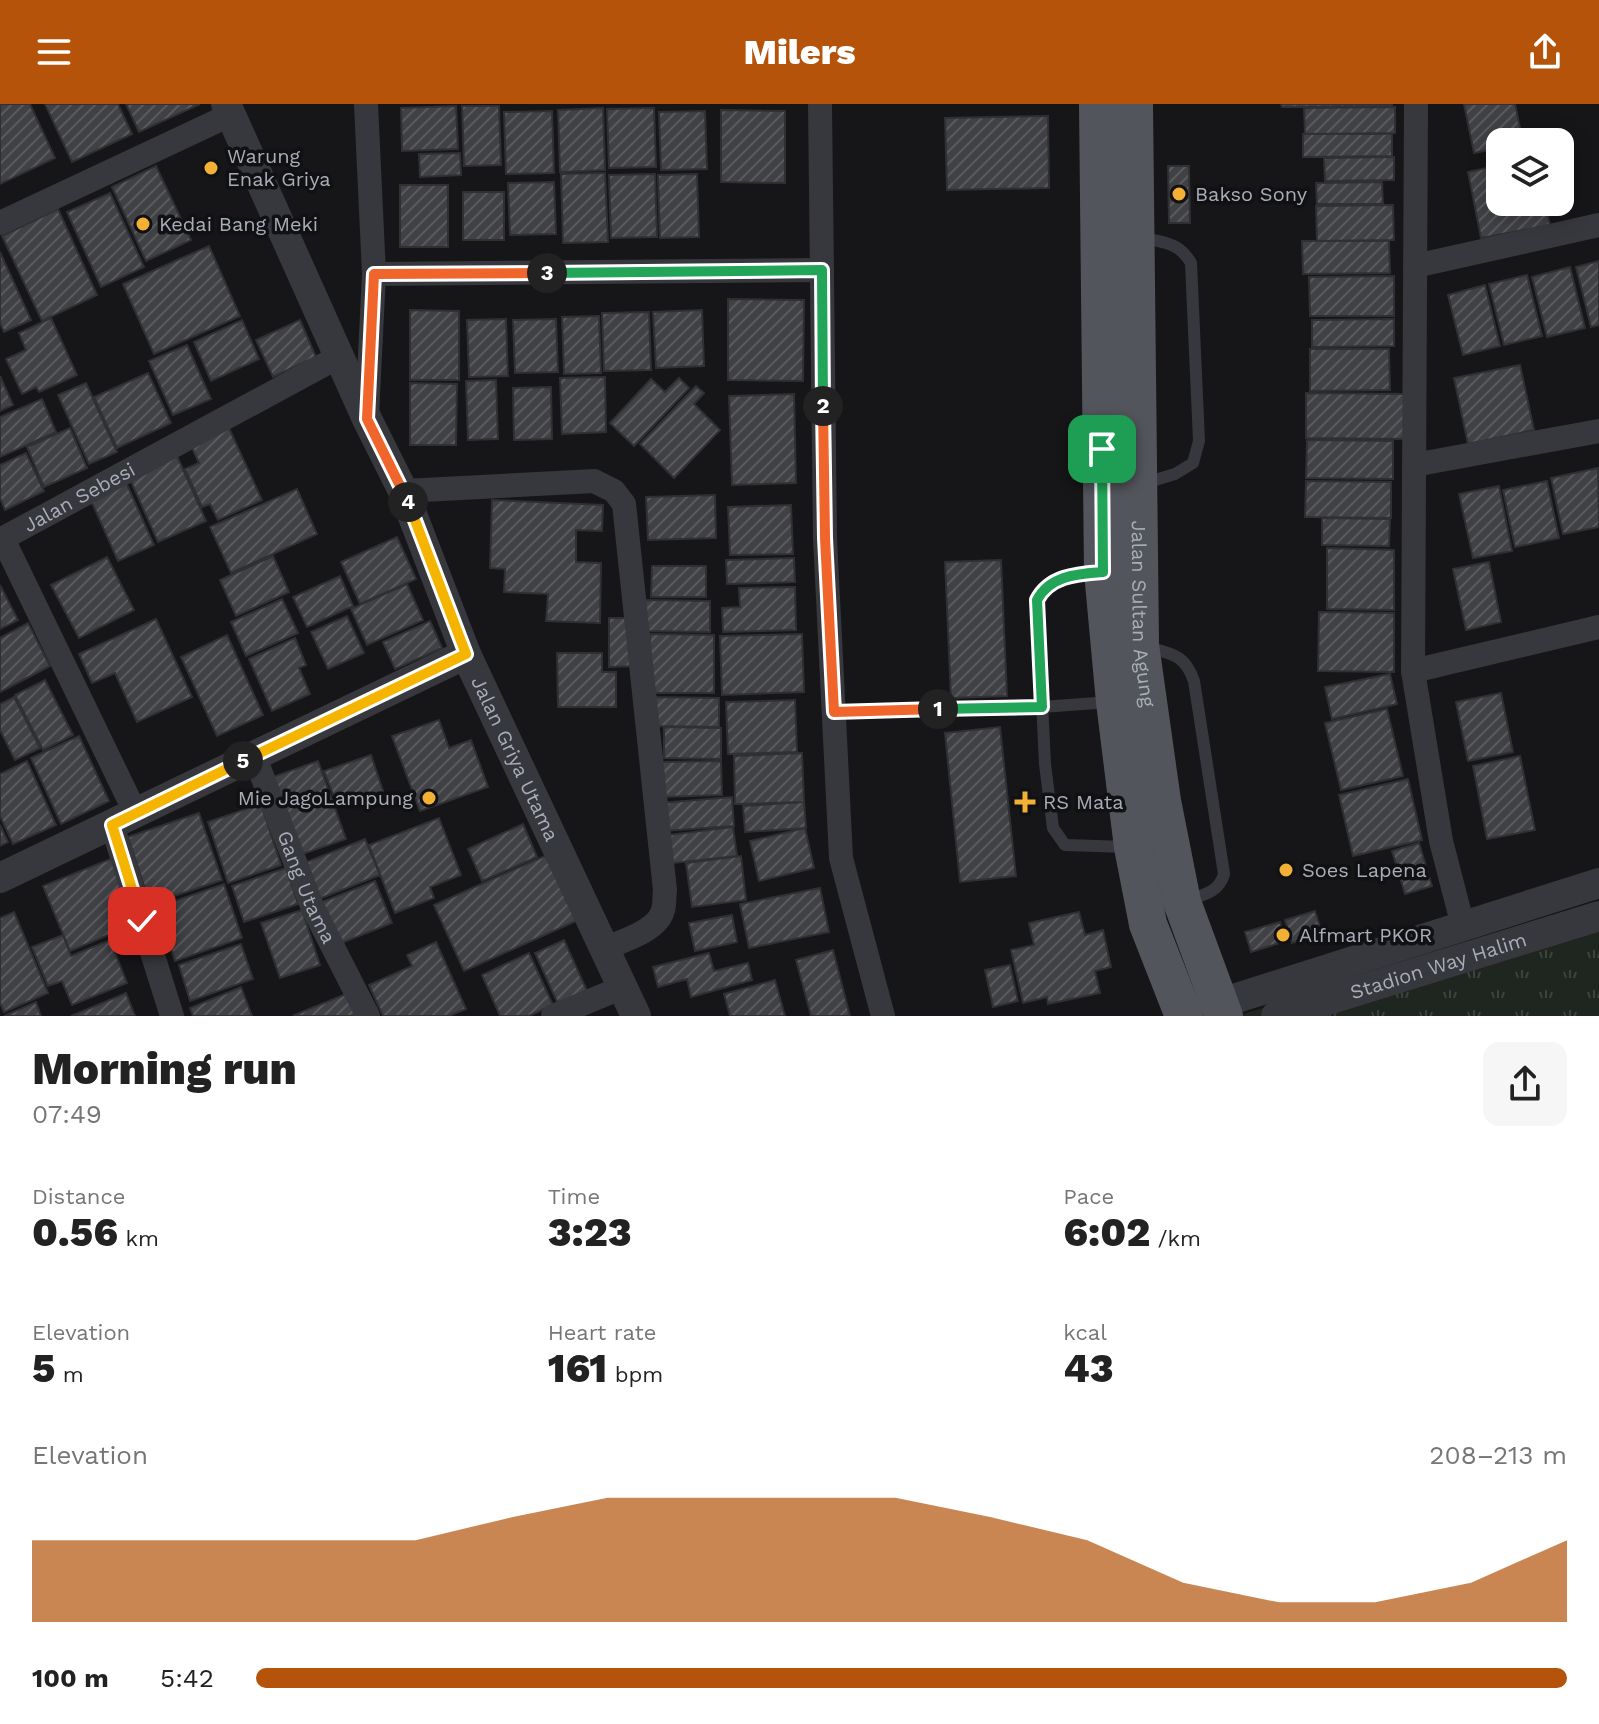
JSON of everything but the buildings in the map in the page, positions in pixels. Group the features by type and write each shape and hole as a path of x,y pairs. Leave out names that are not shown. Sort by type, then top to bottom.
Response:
{"main road":[{"name":"Jalan Sultan Agung","path":"1098,104 1103,572 1115,702 1133,847 1148,924 1198,1013"},
{"name":"Jalan Sultan Agung","path":"1134,104 1140,645 1162,801 1182,902 1198,1013"}],"street":[{"path":"366,104 374,274 367,419"},
{"path":"820,104 825,538 841,858 883,1016"},
{"path":"1416,104 1413,671 1441,841 1463,926"},
{"path":"0,223 228,110"},
{"name":"Jalan Griya Utama","path":"228,110 367,419 403,491 466,654 636,1016"},
{"path":"1415,266 1599,225"},
{"path":"374,274 822,270"},
{"name":"Jalan Sebesi","path":"172,1016 124,820 2,540 340,356"},
{"path":"1414,465 1599,431"},
{"path":"403,491 594,481 614,491 624,504 665,890 663,912 657,921 641,932 603,949"},
{"path":"1413,671 1599,627"},
{"path":"0,878 466,654"},
{"name":"Gang Utama","path":"254,755 312,906 368,1016"},
{"name":"Stadion Way Halim","path":"1198,1013 1599,883"},
{"name":"Stadion Way Halim","path":"1276,1016 1599,916"},
{"path":"553,1016 621,988"}],"lane":[{"path":"1135,236 1176,246 1184,251 1191,263 1199,441 1193,463 1175,474 1139,485"},
{"path":"1103,572 1069,575 1043,588 1037,600 1045,764 1053,828 1065,845 1133,847"},
{"path":"1140,645 1174,654 1189,665 1194,681 1224,874 1221,884 1210,893 1182,902"},
{"path":"834,712 1042,707 1115,702"}],"green space":[{"path":"1599,903 1599,1016 1237,1016 1471,946"}],"place":[{"name":"Warung Enak Griya","path":"211,168"},
{"name":"Bakso Sony","path":"1179,194"},
{"name":"Kedai Bang Meki","path":"143,224"},
{"name":"Mie JagoLampung","path":"429,798"},
{"name":"RS Mata","path":"1025,802"},
{"name":"Soes Lapena","path":"1286,870"},
{"name":"Alfmart PKOR","path":"1283,935"}],"route":[{"path":"142,921 112,825 466,654 403,491 367,419 374,274 822,270 825,538 834,712 1042,707 1037,600 1043,588 1069,575 1103,572 1102,449"}]}
